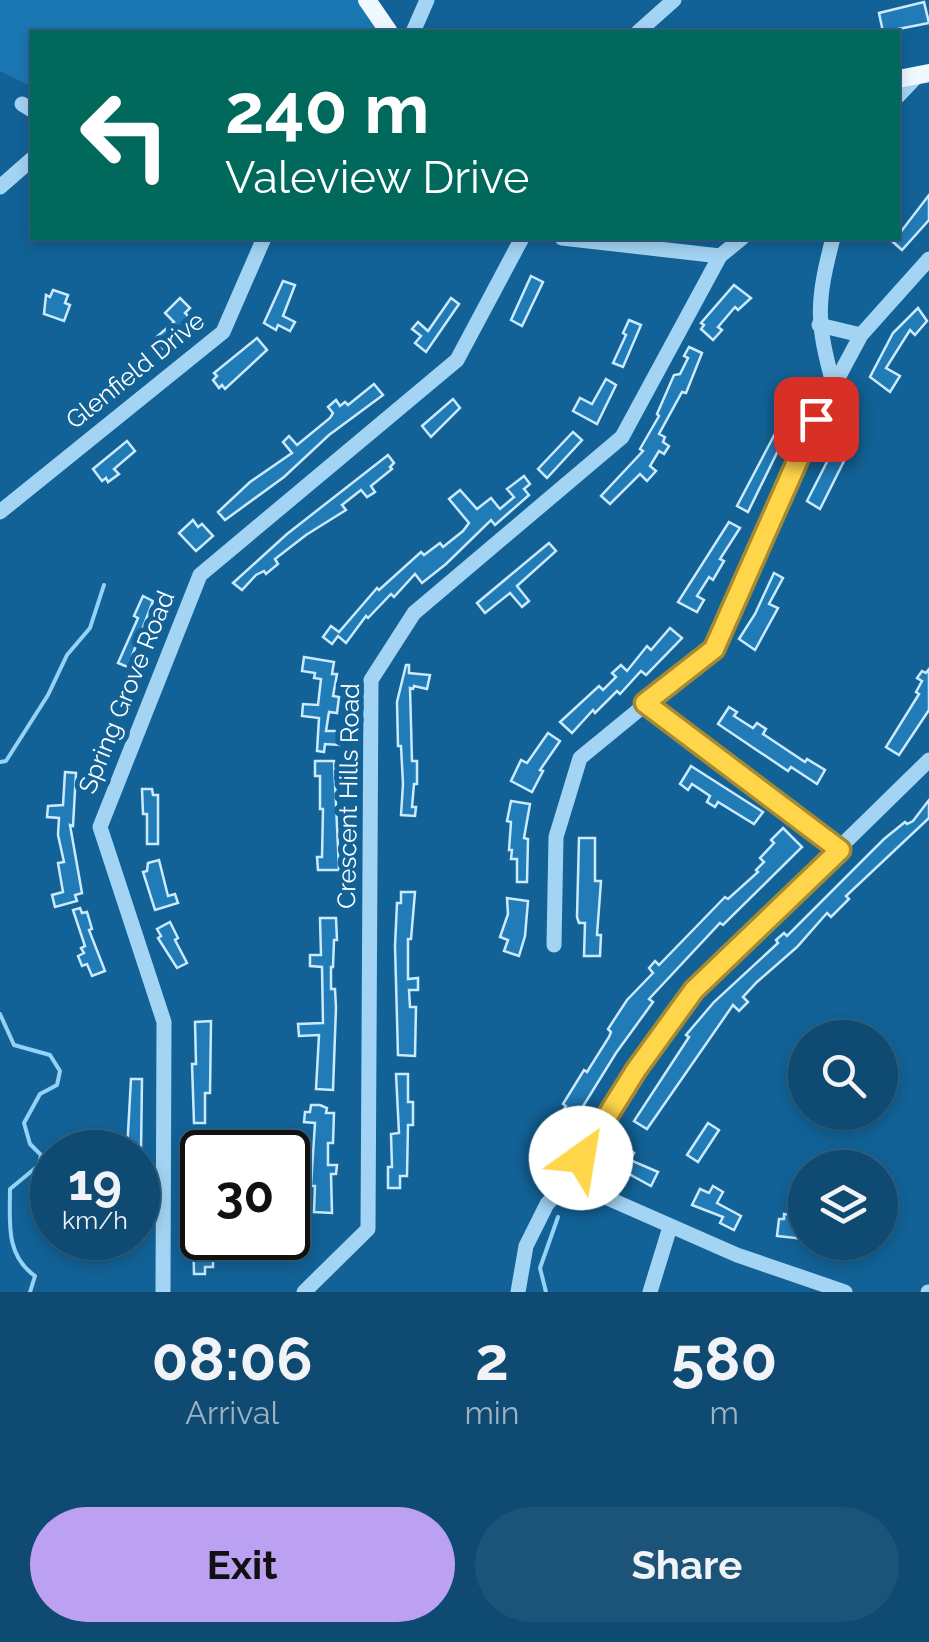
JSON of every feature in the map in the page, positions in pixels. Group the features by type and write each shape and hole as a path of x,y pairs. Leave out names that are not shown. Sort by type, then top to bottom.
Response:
{"main road":[{"path":"367,0 388,30"}],"street":[{"path":"414,30 426,0"},
{"path":"640,30 674,0"},
{"path":"900,94 924,74"},
{"path":"0,187 30,161"},
{"name":"Glenfield Drive","path":"0,512 223,332 263,240"},
{"name":"Spring Grove Road","path":"163,1292 164,1022 100,827 200,575 456,360 521,240"},
{"path":"580,240 720,256"},
{"name":"Crescent Hills Road","path":"304,1292 368,1229 370,680 414,612 622,436 720,256 740,240"},
{"path":"833,240 823,276 819,325 834,387"},
{"path":"554,946 556,838 580,758 714,649 816,419 861,335 929,259"},
{"path":"819,325 861,335"},
{"path":"645,703 840,850"},
{"path":"518,1292 526,1246 546,1204 563,1188 636,1070 694,990 929,760"},
{"path":"563,1188 580,1186 823,1289 845,1292"},
{"path":"650,1292 670,1227"}],"shaded area":[{"path":"0,0 367,0 388,30 30,30 30,86 0,71"}],"building":[{"path":"924,2 929,23 883,30 879,13"},
{"path":"929,195 929,220 902,250 893,242 900,240 900,233"},
{"path":"531,276 543,282 522,326 511,320"},
{"path":"283,281 295,285 283,316 295,322 290,331 278,325 276,330 264,323"},
{"path":"734,285 751,298 738,310 735,307 718,327 722,330 713,340 701,329 701,323"},
{"path":"53,290 68,295 65,303 70,305 64,321 44,314 46,295 50,297"},
{"path":"180,298 190,308 185,313 193,321 162,350 153,340 174,322 165,313"},
{"path":"451,298 459,304 426,352 415,343 421,336 412,329 418,322 428,331"},
{"path":"918,308 927,321 915,335 910,330 886,368 900,376 890,392 870,377 893,333"},
{"path":"629,320 641,325 623,367 613,363"},
{"path":"257,338 267,350 225,389 222,385 219,388 213,380 217,376 214,373"},
{"path":"689,347 702,353 686,393 682,392 659,434 669,446 664,454 659,451 650,466 656,471 647,481 640,474 610,504 601,496 643,451 640,449 659,416 674,375 680,374 688,358 684,356"},
{"path":"606,379 616,385 597,424 573,411 580,398 592,404"},
{"path":"374,384 383,395 329,435 284,477 225,520 218,512 250,482 292,453 283,442 289,436 297,445 330,418 333,413 328,407 336,400 340,406 345,402 348,405"},
{"path":"453,399 460,408 431,437 422,426"},
{"path":"779,426 788,430 748,512 737,506"},
{"path":"573,432 582,440 547,478 538,469"},
{"path":"127,441 135,451 114,469 119,474 108,482 106,478 102,481 93,469"},
{"path":"831,454 844,461 820,509 807,501"},
{"path":"388,455 394,463 392,469 371,486 375,492 367,497 361,490 342,505 346,510 306,535 275,559 278,564 266,574 264,571 256,575 242,590 233,583 287,534"},
{"path":"524,476 530,484 524,489 529,495 495,525 491,520 422,583 415,574 394,597 391,594 366,616 346,643 338,636 332,644 323,637 331,626 339,632 377,588 421,552 424,555 440,543 443,547 463,531 469,523 449,499 460,490 477,509 491,498 500,509 514,497 507,489"},
{"path":"193,520 213,536 196,551 179,533"},
{"path":"729,522 740,528 720,559 724,561 713,580 709,577 697,596 704,600 697,612 678,602"},
{"path":"549,543 556,551 517,586 529,601 522,607 510,593 485,613 477,603"},
{"path":"774,573 783,578 769,604 778,608 755,650 739,639"},
{"path":"143,596 153,601 130,668 118,663 138,618 134,616"},
{"path":"670,628 682,638 646,675 641,671 620,694 617,691 595,713 593,710 572,733 560,722 599,686 603,690 621,665 627,671 647,646 651,650"},
{"path":"304,657 334,662 332,674 337,674 333,696 339,697 337,713 329,712 326,731 339,731 339,745 325,744 324,752 317,751 319,718 302,716 303,704 318,705 321,679 314,678 315,673 302,671"},
{"path":"406,665 409,673 430,675 427,689 410,688 412,761 417,761 412,807 416,807 415,816 401,815 403,784 397,702"},
{"path":"929,669 929,710 899,755 886,747 919,694 916,692 922,681 917,678"},
{"path":"729,707 737,712 734,716 753,728 757,723 766,729 763,734 805,762 807,759 825,770 817,784 791,767 788,771 718,724"},
{"path":"548,733 560,741 540,770 543,771 532,792 511,781 521,760 527,763"},
{"path":"315,761 334,761 339,870 318,870 323,809"},
{"path":"691,766 763,812 754,824 718,802 715,807 707,802 710,796 692,784 688,790 680,784"},
{"path":"65,772 76,773 73,826 70,825 82,893 75,895 77,901 55,907 52,895 63,892 58,863 64,862 59,818 47,817 48,806 63,805"},
{"path":"142,789 152,789 153,795 158,795 158,844 147,844"},
{"path":"929,800 929,818 846,896 849,899 831,917 827,913 797,947 757,982 743,997 748,1002 739,1011 733,1005 647,1129 634,1121 689,1037 686,1035 714,1002 884,839 905,822 913,821"},
{"path":"511,801 530,804 524,838 528,839 527,882 517,882 517,859 511,859 509,850 511,822 507,821"},
{"path":"783,828 802,847 723,925 720,923 649,999 653,1002 556,1150 543,1141 584,1070 587,1072 609,1037 608,1029 627,1000 653,973 649,968 655,961 659,965 725,897 728,899 758,872 764,862 760,858"},
{"path":"579,838 595,838 595,881 601,881 597,935 601,935 600,956 584,956 585,923 579,923 577,917"},
{"path":"159,860 168,896 175,894 178,903 155,910 143,872 147,871 148,863"},
{"path":"401,892 415,892 408,939 408,979 418,978 418,990 409,990 410,1007 416,1007 415,1056 398,1055 395,946"},
{"path":"507,898 528,901 519,956 504,951 508,940 500,937 508,914"},
{"path":"80,908 82,913 87,912 92,929 89,930 105,971 92,976 78,956 84,953 81,948 85,946 73,910"},
{"path":"320,918 336,918 337,940 331,967 336,1008 333,1090 316,1089 319,1035 299,1036 298,1024 323,1023 322,967 310,966 310,955 321,955"},
{"path":"170,922 187,963 177,968 158,938 161,936 157,929"},
{"path":"211,1021 210,1093 205,1093 205,1123 194,1123 195,1022"},
{"path":"396,1074 408,1074 413,1125 408,1125 407,1176 400,1176 400,1188 388,1188 391,1134 399,1133"},
{"path":"131,1079 142,1079 141,1130 128,1130"},
{"path":"311,1105 334,1113 333,1143 328,1143 328,1165 337,1165 336,1174 331,1174 332,1213 314,1212 315,1186 311,1186 315,1123 304,1122"},
{"path":"708,1123 719,1130 698,1162 687,1155"},
{"path":"620,1144 634,1153 630,1160 658,1172 651,1186 609,1163"},
{"path":"713,1186 723,1192 717,1203 741,1216 734,1230 720,1223 723,1217 692,1205 700,1189 709,1193"},
{"path":"784,1214 788,1214 788,1237 777,1236 779,1219 784,1219"},
{"path":"194,1260 213,1260 213,1267 205,1267 205,1274 194,1274"}],"waterway":[{"path":"0,762 6,761 48,695 67,655 90,628 104,585"},
{"path":"0,1014 14,1045 50,1055 60,1071 57,1085 40,1094 24,1123 30,1144 41,1155 39,1165 10,1189 14,1248 25,1268 35,1276 30,1292"},
{"path":"546,1292 540,1268 558,1217"}],"route":[{"path":"581,1158 636,1070 694,990 840,850 645,703 714,649 816,419"}]}
